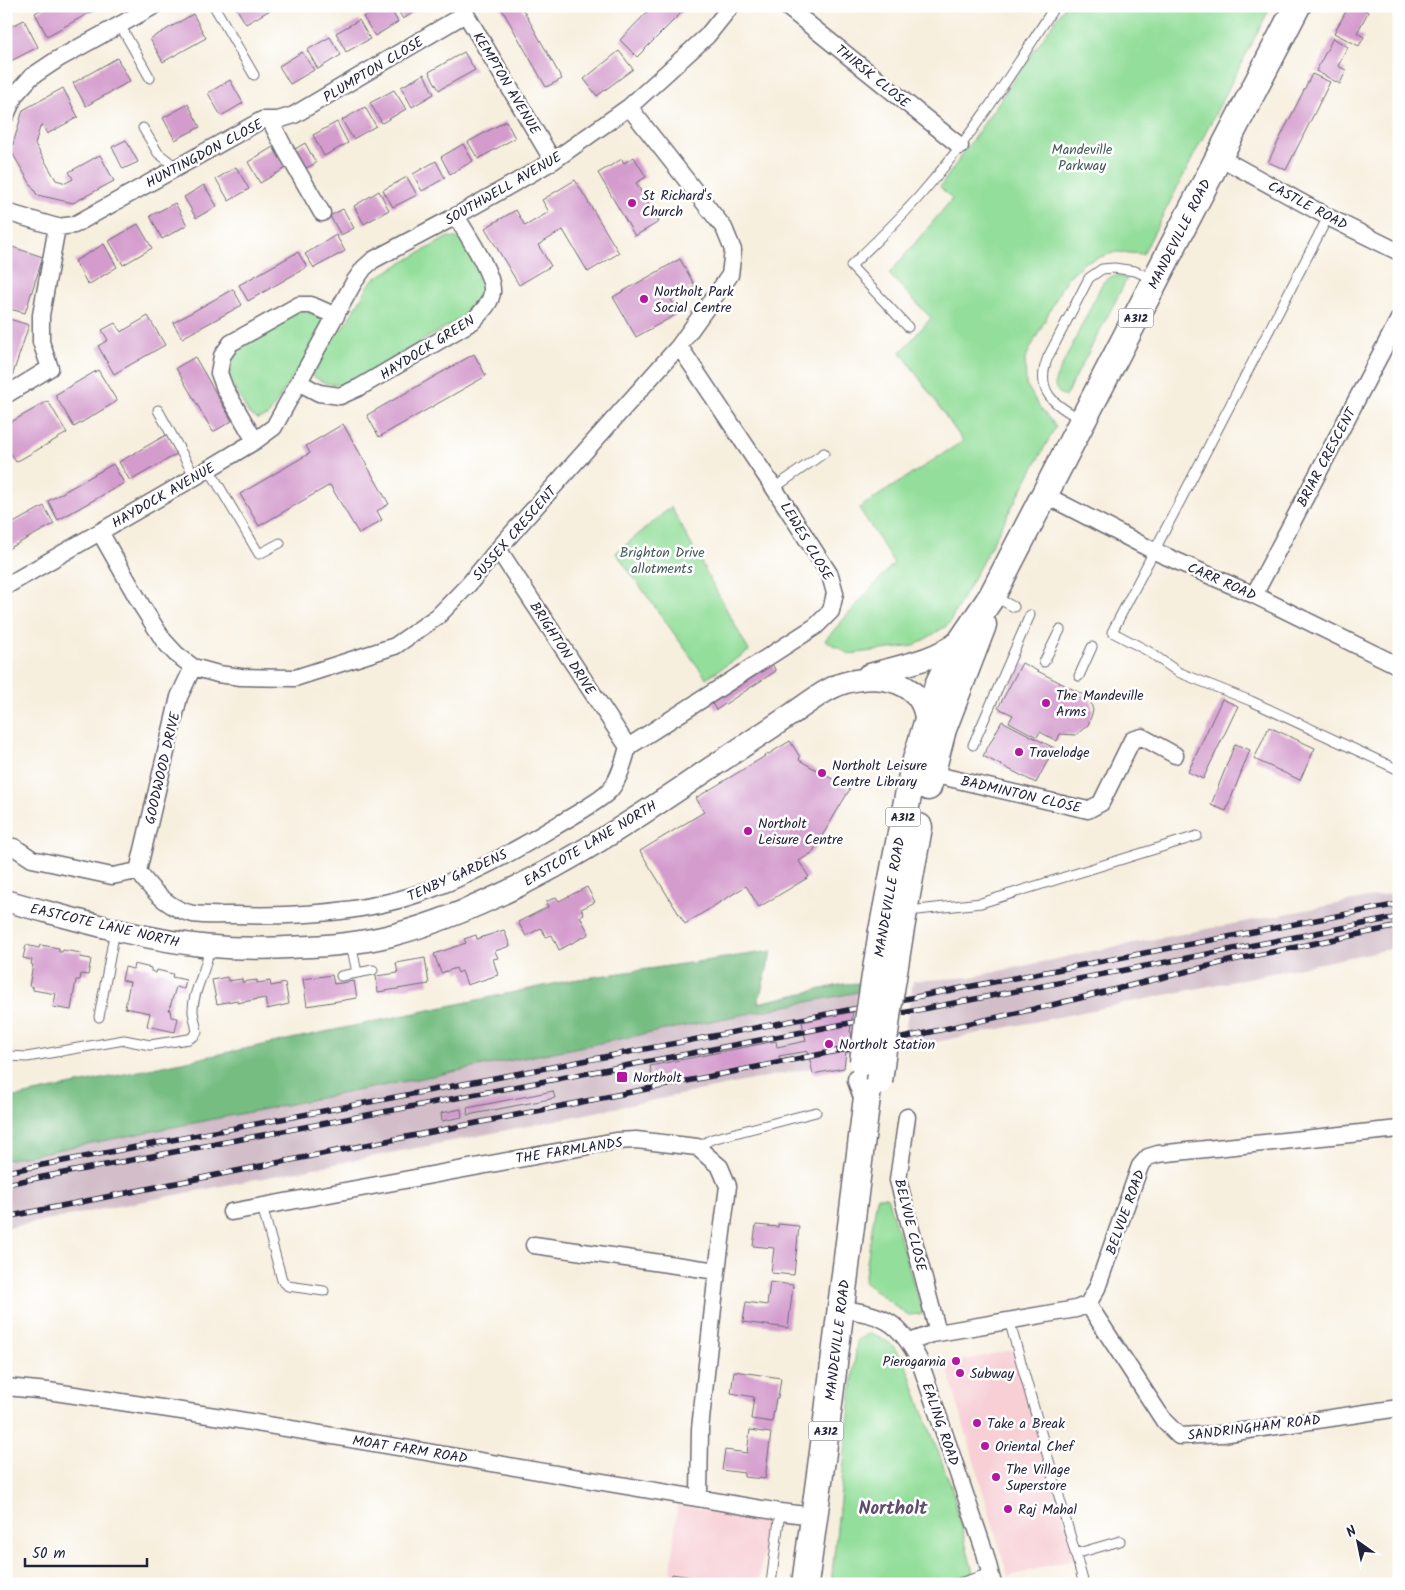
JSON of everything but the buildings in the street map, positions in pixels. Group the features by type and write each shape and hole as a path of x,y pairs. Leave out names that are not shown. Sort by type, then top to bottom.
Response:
{"main road":[{"name":"MANDEVILLE ROAD","path":"942,699 1003,601 1045,495 1297,6"},
{"name":"MANDEVILLE ROAD","path":"805,1584 869,1086 868,1021 891,933 922,771 942,699 944,669 961,640 1003,601"},
{"name":"MANDEVILLE ROAD","path":"891,933 906,909 918,834 922,771"}],"street":[{"path":"6,115 15,95 31,77 58,59 154,6"},
{"name":"SOUTHWELL AVENUE","path":"300,383 354,282 364,268 373,260 456,216 553,160 629,107 706,36 731,6"},
{"name":"THIRSK CLOSE","path":"786,6 960,146"},
{"name":"PLUMPTON CLOSE","path":"274,120 294,115 463,10"},
{"name":"KEMPTON AVENUE","path":"463,10 553,160"},
{"name":"SUSSEX CRESCENT","path":"100,532 164,641 193,668 233,676 295,678 395,646 438,616 469,584 679,346 730,276 733,250 724,228 629,107"},
{"name":"HUNTINGDON CLOSE","path":"57,227 74,226 131,192 262,120 274,120"},
{"path":"274,120 286,151 322,213"},
{"name":"CASTLE ROAD","path":"1219,157 1328,217 1399,252"},
{"path":"6,212 57,227 41,315 41,342 50,368 6,395"},
{"name":"HAYDOCK GREEN","path":"300,383 319,393 340,396 360,387 473,321 486,308 492,293 489,275 456,216"},
{"path":"255,441 225,389 219,373 222,356 231,343 299,305 311,305 336,316"},
{"name":"BRIAR CRESCENT","path":"1254,595 1399,319"},
{"name":"LEWES CLOSE","path":"628,747 816,626 831,611 835,593 830,575 679,346"},
{"name":"HAYDOCK AVENUE","path":"6,586 255,441 274,427 300,383"},
{"name":"CARR ROAD","path":"1045,495 1154,551 1254,595 1399,666"},
{"name":"BRIGHTON DRIVE","path":"498,549 628,747"},
{"name":"EASTCOTE LANE NORTH","path":"6,901 115,930 182,943 209,946 255,949 331,946 388,936 435,922 482,903 544,873 704,773 821,694 838,686 883,671 928,659 940,654 961,640"},
{"name":"GOODWOOD DRIVE","path":"138,871 179,697 193,668"},
{"name":"EASTCOTE LANE NORTH","path":"883,671 918,672 932,678 942,699"},
{"name":"EASTCOTE LANE NORTH","path":"854,681 882,679 942,699"},
{"name":"EASTCOTE LANE NORTH","path":"903,686 919,700 924,710 942,699"},
{"name":"BADMINTON CLOSE","path":"922,771 1088,810 1101,803 1132,740 1142,737 1175,755"},
{"name":"TENBY GARDENS","path":"138,871 149,888 170,904 193,914 274,916 329,912 385,904 430,890 484,866 576,814 610,790 622,769 628,747"},
{"path":"14,847 32,859 112,876 138,871"},
{"name":"BELVUE CLOSE","path":"907,1117 898,1180 938,1333"},
{"name":"BELVUE ROAD","path":"1088,1304 1097,1288 1140,1166 1148,1157 1158,1154 1399,1129"},
{"name":"THE FARMLANDS","path":"231,1212 616,1141 636,1140 697,1147"},
{"path":"697,1147 720,1167 728,1186 700,1429 699,1497"},
{"path":"534,1245 717,1271"},
{"path":"910,1342 938,1333 1076,1309 1088,1304"},
{"name":"SANDRINGHAM ROAD","path":"1088,1304 1164,1421 1178,1436 1222,1434 1399,1408"},
{"name":"EALING ROAD","path":"840,1309 865,1312 883,1319 899,1330 910,1342 920,1362 985,1553 991,1578"},
{"name":"MOAT FARM ROAD","path":"6,1387 48,1391 225,1418 780,1512 814,1516"}],"lane":[{"path":"214,6 254,75"},
{"path":"908,328 851,266 922,193 960,146 1000,92 1055,6"},
{"path":"120,25 150,78"},
{"path":"144,128 158,153 177,168"},
{"path":"1328,217 1112,632 1148,650 1178,672 1252,701 1399,770"},
{"path":"1084,420 1063,410 1047,395 1042,371 1048,357 1089,278 1102,269 1114,268 1135,271 1156,280"},
{"path":"158,410 260,554 280,543"},
{"path":"774,488 824,453"},
{"path":"973,746 1030,614"},
{"path":"1044,662 1060,630"},
{"path":"1079,676 1092,647"},
{"path":"906,909 918,910 981,903 1197,836"},
{"path":"100,1017 115,930"},
{"path":"351,942 357,973"},
{"path":"9,1056 26,1058 124,1040 150,1045 189,1039 197,1032 193,1011 194,1001 208,958 209,946"},
{"path":"341,976 373,970"},
{"path":"697,1147 712,1139 816,1112"},
{"path":"262,1206 282,1280 288,1286 324,1291"},
{"path":"1009,1320 1084,1584"},
{"path":"771,1584 780,1512"},
{"path":"1075,1554 1120,1541"},
{"path":"957,1584 991,1578"}],"shaded area":[{"path":"1399,892 1399,947 902,1049 913,981 971,977 1093,951"},
{"path":"858,992 850,1032 852,1033 849,1052 846,1052 844,1068 813,1074 811,1068 473,1137 6,1228 6,1160"},
{"path":"1017,1349 1076,1558 1008,1577 946,1364"},
{"path":"677,1504 767,1522 759,1584 670,1584"}],"green space":[{"name":"Mandeville Parkway","path":"1065,6 1271,6 1143,254 1116,252 1085,262 1066,279 1025,359 1026,384 1040,408 1056,426 948,625 914,646 849,654 825,640 894,563 859,508 963,441 901,352 931,318 889,274 952,199 940,187"},
{"path":"448,237 461,239 483,278 484,296 470,313 345,386 325,383 298,368 268,416 258,419 249,414 228,376 229,361 237,346 300,310 319,316 342,330 372,280"},
{"path":"1112,276 1120,276 1127,279 1065,397 1056,389 1056,378 1103,282"},
{"name":"Brighton Drive allotments","path":"671,507 749,651 706,678 616,553"},
{"path":"772,951 758,1003 844,984 859,983 858,992 6,1160 6,1099 572,980"},
{"path":"877,1197 887,1197 923,1314 907,1315 864,1282"},
{"path":"870,1333 890,1343 904,1360 952,1489 973,1573 939,1584 831,1584 857,1340"}],"railway":[{"path":"6,1172 1399,904"},
{"path":"6,1184 1399,917"},
{"path":"6,1217 922,1034 1052,1005 1233,960 1399,926"}],"place":[{"name":"St Richard's Church","path":"632,203"},
{"name":"Northolt Park Social Centre","path":"644,299"},
{"name":"The Mandeville Arms","path":"1046,703"},
{"name":"Travelodge","path":"1019,752"},
{"name":"Northolt Leisure Centre Library","path":"822,773"},
{"name":"Northolt Leisure Centre","path":"748,831"},
{"name":"Northolt Station","path":"829,1044"},
{"name":"Northolt","path":"622,1077"},
{"name":"Pierogarnia","path":"956,1361"},
{"name":"Subway","path":"960,1373"},
{"name":"Take a Break","path":"977,1423"},
{"name":"Oriental Chef","path":"985,1446"},
{"name":"The Village Superstore","path":"996,1477"},
{"name":"Raj Mahal","path":"1008,1509"}],"district":[{"name":"Northolt","path":"893,1507"}]}
